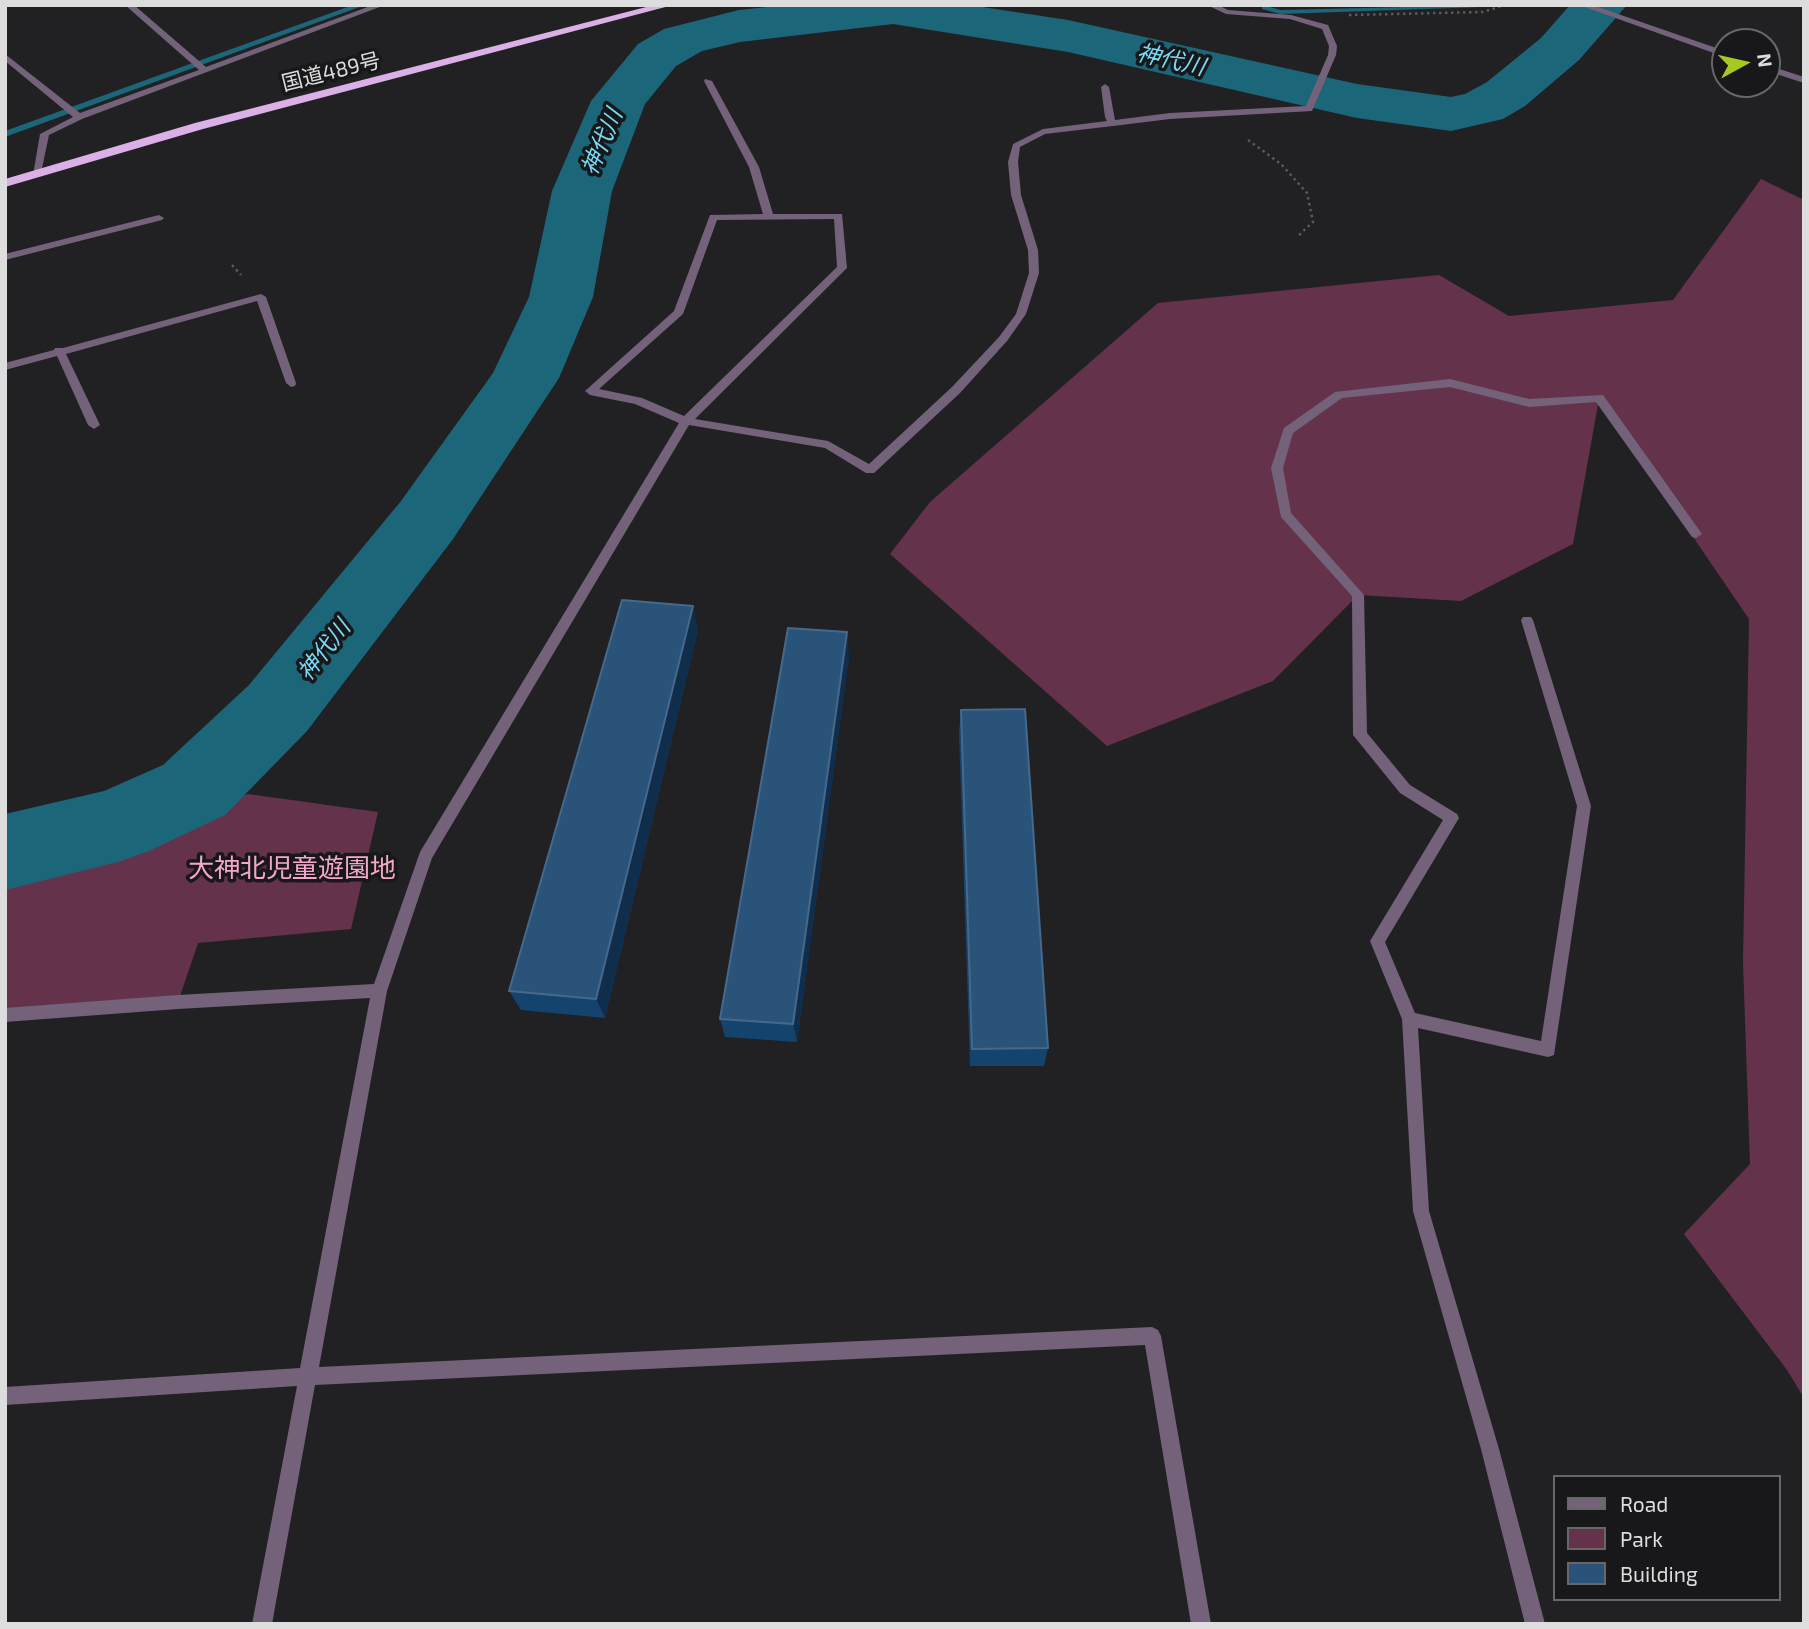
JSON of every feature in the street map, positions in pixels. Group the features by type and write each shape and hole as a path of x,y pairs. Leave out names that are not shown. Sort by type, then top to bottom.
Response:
{"highway":[{"name":"国道489号","path":"5,183 199,126 668,5"}],"street":[{"path":"129,5 206,71"},
{"path":"36,173 45,134 79,117 381,5"},
{"path":"262,1624 379,991 425,856 686,421 842,268 839,216 713,217 679,312 590,391 638,401 686,421 828,445 870,470 956,390 1003,339 1021,314 1034,273 1034,250 1016,195 1013,162 1016,146 1043,132 1113,123 1309,109 1333,46 1325,27 1291,17 1226,12 1211,5"},
{"path":"1583,5 1711,49"},
{"path":"5,56 79,117"},
{"path":"1781,73 1804,80"},
{"path":"708,81 754,167 769,216"},
{"path":"1105,87 1109,117 1113,123"},
{"path":"5,257 159,218"},
{"path":"5,367 59,350 261,297 291,383"},
{"path":"59,350 94,425"},
{"path":"1535,1624 1490,1449 1421,1211 1410,1019 1377,941 1452,818 1405,789 1360,735 1358,595 1285,514 1277,468 1288,431 1339,395 1450,383 1529,403 1599,398 1696,534"},
{"path":"1410,1019 1548,1051 1584,806 1527,620"},
{"path":"5,1015 379,991"},
{"path":"5,1396 309,1376 1152,1336 1201,1624"}],"path":[{"path":"1405,5 1410,12"},
{"path":"1291,17 1483,12 1505,5"},
{"path":"1234,114 1233,135 1248,140 1281,164 1307,193 1313,222 1299,235"}],"green space":[{"path":"1761,179 1804,200 1804,1398 1787,1370 1684,1234 1750,1164 1743,963 1749,619 1599,399 1573,544 1461,601 1358,595 1273,681 1107,746 890,554 930,502 1158,303 1439,275 1509,316 1673,300"},
{"name":"大神北児童遊園地","path":"248,794 378,812 351,929 198,943 178,1002 5,1015 5,853 141,826"}],"building":[{"path":"622,600 693,606 596,999 509,991"},
{"path":"788,628 847,632 793,1024 720,1019"},
{"path":"1025,709 1048,1048 972,1049 961,710"}],"waterway":[{"path":"5,134 361,5"},
{"path":"1265,7 1280,12 1483,5"},
{"name":"神代川","path":"5,852 118,825 194,790 278,708 427,520 525,378 561,297 582,191 619,101 657,55 683,40 739,26 893,9 1068,36 1357,101 1451,114 1483,107 1506,94 1560,49 1583,21 1602,5"}]}
